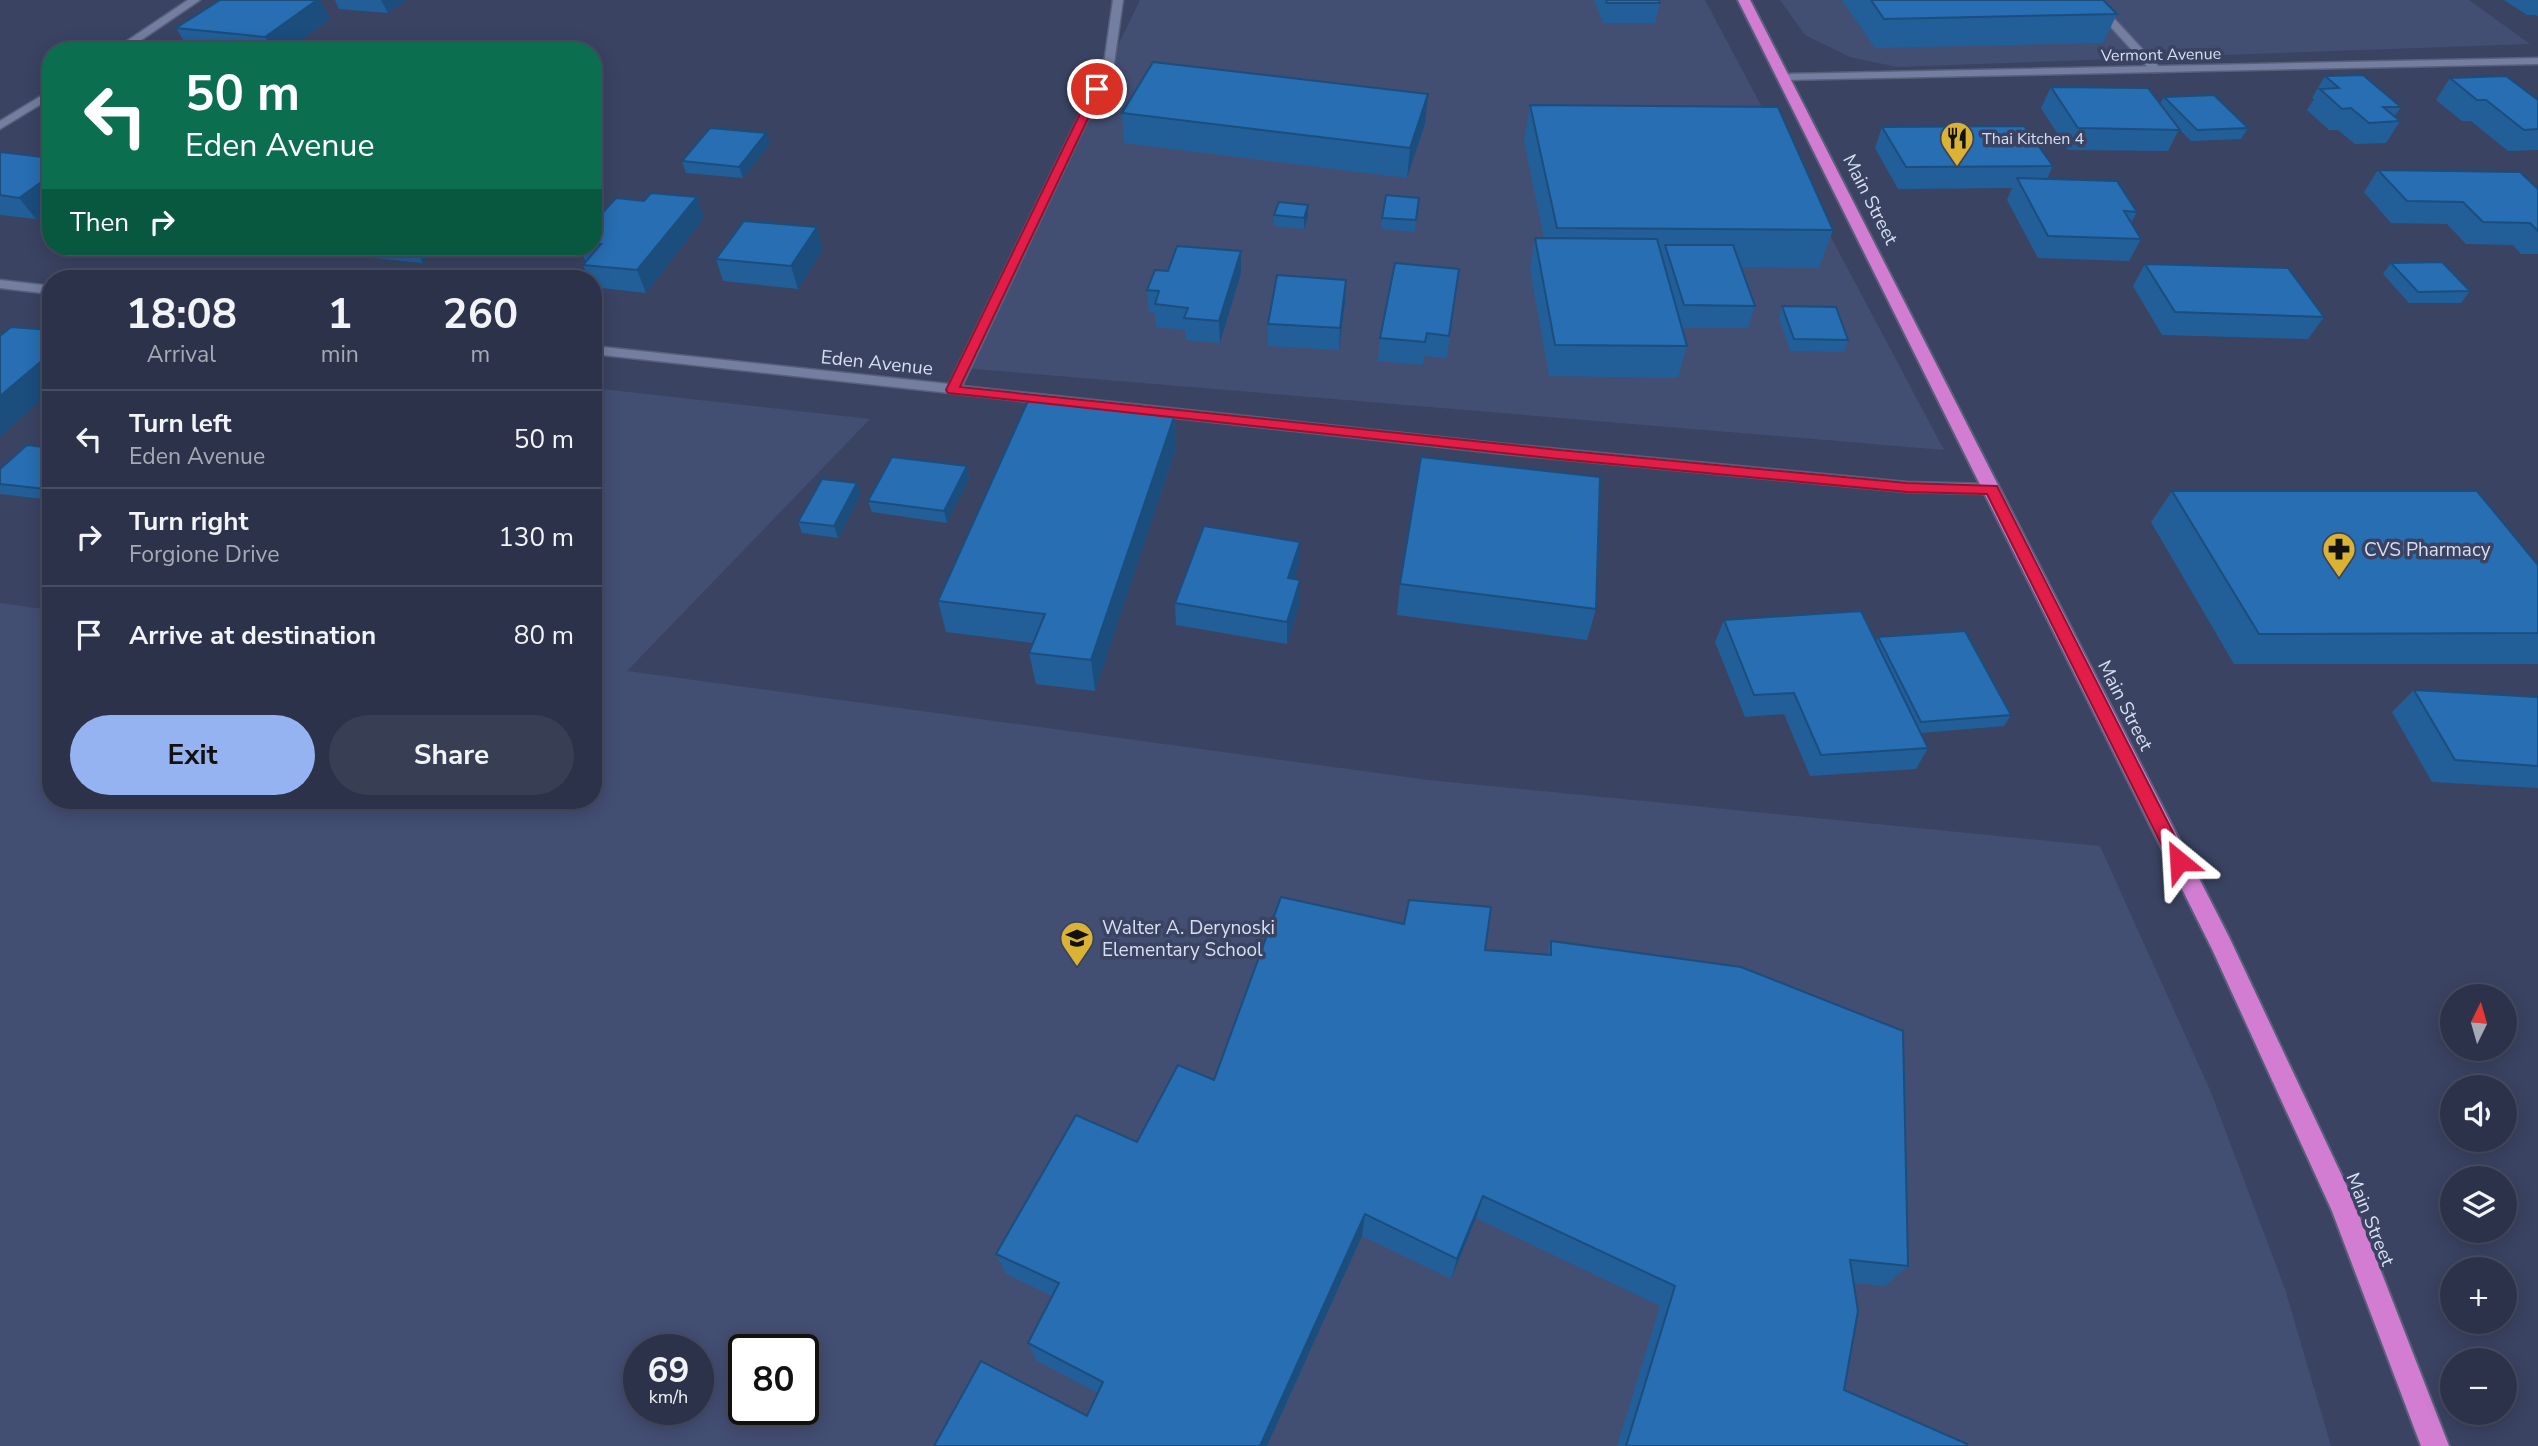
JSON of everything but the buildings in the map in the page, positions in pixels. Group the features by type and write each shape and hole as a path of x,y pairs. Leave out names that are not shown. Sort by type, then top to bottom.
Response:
{"highway":[{"name":"Main Street","path":"1744,0 2221,944 2325,1168 2435,1446"}],"street":[{"path":"131,42 195,0"},
{"path":"953,390 1109,64 1118,0"},
{"path":"2091,0 2156,69"},
{"name":"Vermont Avenue","path":"1785,77 2538,61"},
{"path":"0,126 42,99"},
{"path":"0,284 42,288"},
{"name":"Eden Avenue","path":"602,351 1533,452 1907,488 1992,489"}],"shaded area":[{"path":"1140,0 1705,0 1944,450 963,368"},
{"path":"1780,0 2469,0 2530,44 1897,67 1850,57 1805,35"},
{"name":"Walter A. Derynoski Elementary School","path":"602,389 870,419 627,671 1429,780 2100,846 2210,1090 2285,1289 2331,1446 0,1446 0,603 42,609 42,809 602,809"}],"place":[{"name":"Thai Kitchen 4","path":"1957,168"},
{"name":"CVS Pharmacy","path":"2339,579"},
{"name":"Walter A. Derynoski Elementary School","path":"1077,968"}],"route":[{"path":"1097,89 953,390 1907,488 1992,489 2179,861"}]}
